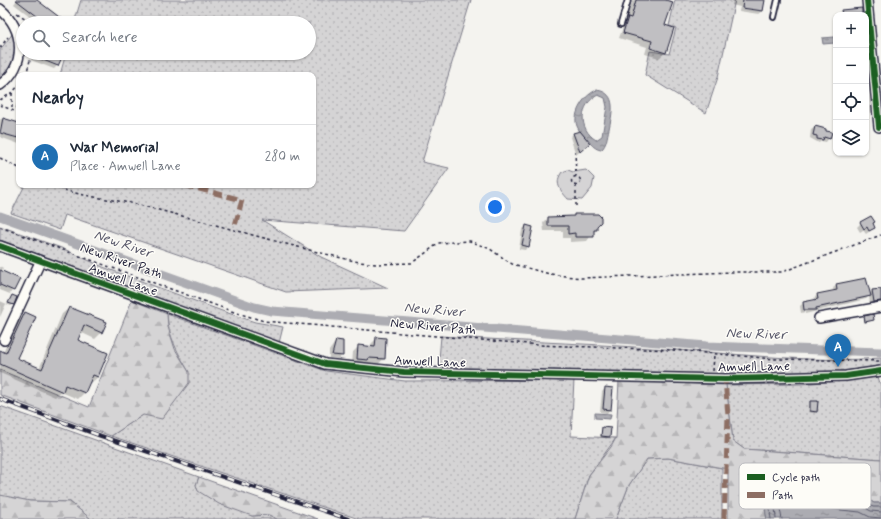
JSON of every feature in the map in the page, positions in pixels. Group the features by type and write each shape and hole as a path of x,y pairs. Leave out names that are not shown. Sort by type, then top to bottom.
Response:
{"street":[{"path":"867,0 878,127"},
{"path":"0,9 16,27"},
{"path":"0,85 13,72 18,60"},
{"name":"Amwell Lane","path":"0,246 40,262 325,364 349,368 404,372 737,380 846,376 881,371"},
{"path":"4,340 40,262"},
{"path":"819,318 881,307"}],"lane":[{"path":"621,24 628,0"},
{"path":"774,17 778,0"}],"path":[{"path":"0,48 16,27"},
{"path":"27,72 30,60"},
{"path":"0,100 16,88"},
{"path":"12,92 12,110"},
{"path":"0,105 16,112"},
{"path":"575,151 576,176 571,181 576,185"},
{"path":"0,158 16,166"},
{"path":"576,176 581,180 576,185 576,208"},
{"path":"60,188 66,191 138,204 208,224 359,262 376,264 412,263 440,243 470,241 490,249 512,264 550,274 581,278 732,272 782,272 881,235"},
{"path":"877,237 881,238"},
{"path":"713,373 714,354"}],"green space":[{"path":"81,0 471,0 422,162 449,168 404,231 262,220 321,257 388,288 286,292 65,215 60,230 11,213 24,188 316,188 316,72 61,72 64,60 316,60 316,16 76,16"},
{"path":"675,0 735,0 718,77 706,113 645,75 650,51 669,54 676,28 669,26"},
{"path":"13,33 15,46 13,58 5,75 0,80 0,50"},
{"path":"568,170 573,172 586,170 594,178 592,188 582,200 568,199 559,186 558,180 562,172"},
{"path":"0,226 64,249 103,267 222,311 255,322 283,327 279,343 0,240"},
{"path":"132,300 167,314 168,327 175,349 189,372 189,383 162,419 143,415 111,436 0,395 0,370 89,407"},
{"path":"167,314 326,371 405,381 574,380 571,436 616,438 589,475 575,519 359,519 111,436 143,415 189,372 177,351 169,330"},
{"path":"441,336 785,358 833,360 881,358 881,368 821,373 759,375 438,371"},
{"path":"878,377 881,386 881,459 744,449 733,441 726,385 801,384"},
{"path":"619,381 726,385 733,441 744,449 881,459 881,503 874,503 871,501 871,463 739,463 739,509 766,509 767,519 728,519 728,469 668,458 647,459 629,485 616,519 575,519 589,475 611,447 616,438"},
{"path":"0,406 199,477 196,485 252,516 269,515 277,519 91,519 70,502 30,501 1,496"},
{"path":"668,458 722,468 722,519 616,519 629,485 647,459"},
{"path":"199,477 318,519 277,519 269,515 252,516 219,504 198,491 196,485"},
{"path":"0,495 30,501 70,502 91,519 0,519"}],"water":[{"path":"833,37 833,43 823,44 822,38"},
{"path":"597,90 604,92 608,95 612,105 606,140 601,150 594,147 588,141 578,128 576,121 578,110 584,100 592,92","holes":["598,95 605,98 607,107 602,136 596,140 586,130 583,117 584,110 587,104"]},
{"path":"595,413 611,414 610,419 595,418"},
{"path":"871,501 874,503 881,503 881,519 767,519 765,509 871,509"}],"building":[{"path":"16,0 37,0 58,16 37,16"},
{"path":"636,0 665,0 673,2 665,25 674,28 666,53 650,48 652,41 623,33 628,17 631,18"},
{"path":"743,0 765,0 763,11 742,8"},
{"path":"862,8 862,12 841,12 841,10"},
{"path":"43,60 61,60 58,66"},
{"path":"3,118 16,122 16,137 0,133"},
{"path":"815,126 832,132 830,139 824,137 823,140 817,139 817,136 813,135"},
{"path":"580,131 590,143 580,152 573,133"},
{"path":"574,214 598,214 601,217 601,222 597,226 597,230 594,230 594,237 575,237 575,233 568,234 568,226 548,226 548,217 574,216"},
{"path":"871,216 875,222 873,223 875,228 869,231 867,227 864,229 860,222"},
{"path":"526,225 533,227 529,247 522,245"},
{"path":"0,270 20,279 14,291 0,285"},
{"path":"866,278 871,296 816,308 816,310 804,310 803,302 818,299 817,294 837,290 836,284"},
{"path":"881,289 881,301 874,302 872,290"},
{"path":"12,295 17,297 14,305 8,303"},
{"path":"69,307 107,322 102,333 84,325 78,340 108,353 98,377 93,375 85,393 65,385 63,392 0,364 0,350 6,353 25,312 36,317 17,358 42,369"},
{"path":"873,314 874,320 865,322 864,316"},
{"path":"376,337 386,338 385,359 357,359 358,345 375,347"},
{"path":"336,340 343,341 343,356 332,355"},
{"path":"605,387 613,388 611,410 603,409"},
{"path":"810,401 818,401 817,412 810,411"},
{"path":"602,427 611,428 610,437 601,436"}],"waterway":[{"name":"New River","path":"0,216 254,307 272,311 707,346 881,352"}],"railway":[{"path":"0,399 101,436 348,519"}],"marked path":[{"path":"196,188 242,200 234,229"},
{"path":"724,519 728,416 725,379"}],"cycle path":[{"path":"867,0 879,127"},
{"path":"0,246 325,364 404,372 725,379 846,376 881,371"}],"place":[{"name":"War Memorial","path":"838,367"}]}
